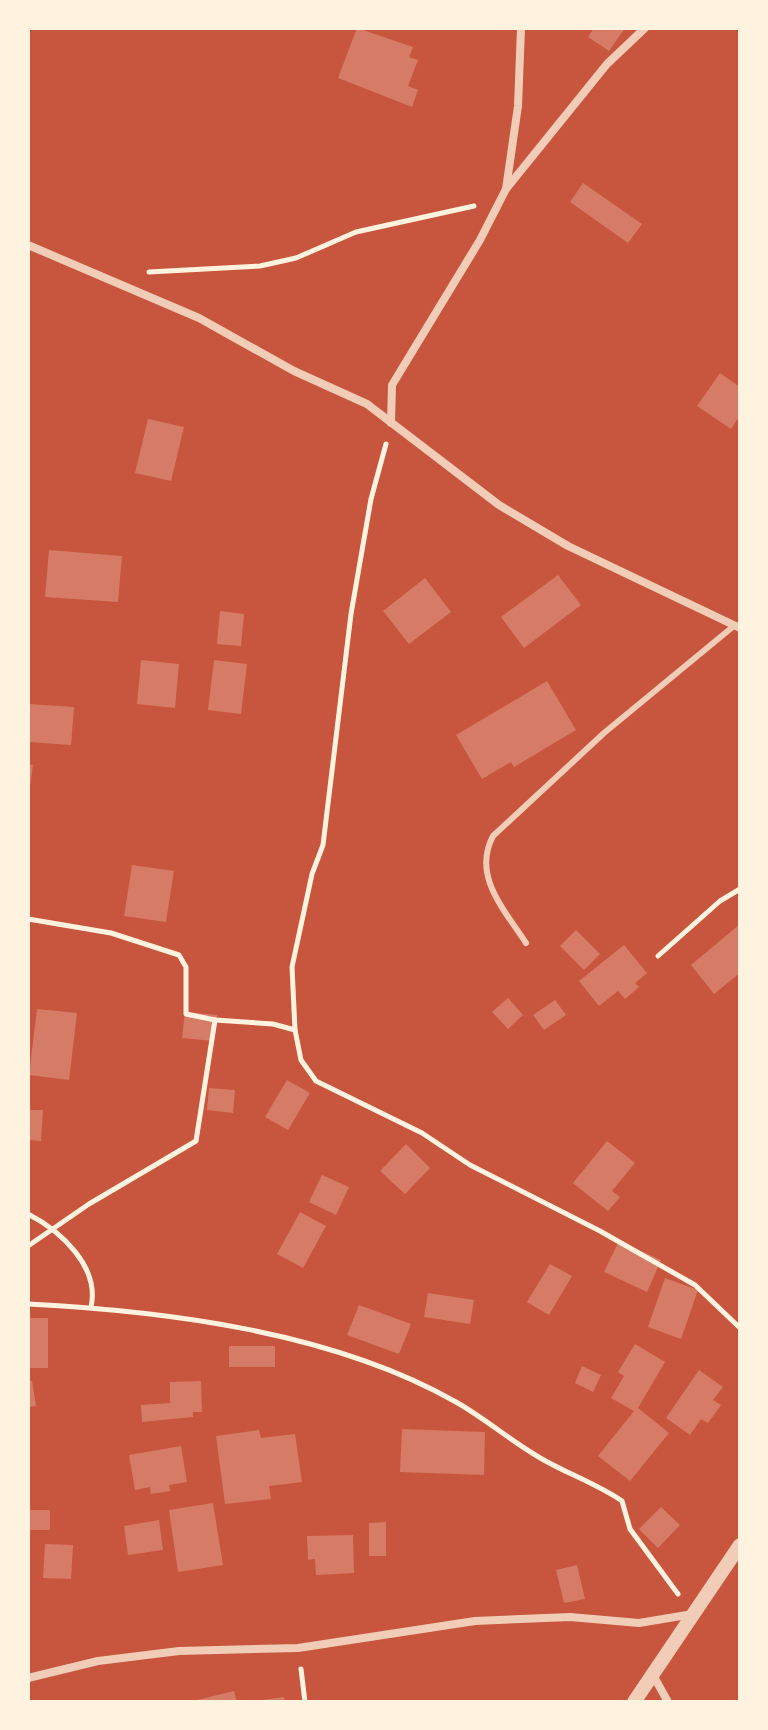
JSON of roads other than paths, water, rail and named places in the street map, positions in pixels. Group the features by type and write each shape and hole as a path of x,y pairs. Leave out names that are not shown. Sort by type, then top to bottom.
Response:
{"street":[{"path":"506,189 518,106 521,28"},
{"path":"391,423 392,385 480,240 506,189 607,64 645,28"},
{"path":"28,245 199,318 294,371 367,404 499,505 568,546 737,626"},
{"path":"634,1702 740,1545"},
{"path":"28,1678 98,1661 179,1651 298,1648 475,1621 570,1617 639,1623 693,1614"},
{"path":"652,1675 668,1702"}],"lane":[{"path":"526,943 492,892 485,874 485,851 493,836 604,733 737,626"}]}
